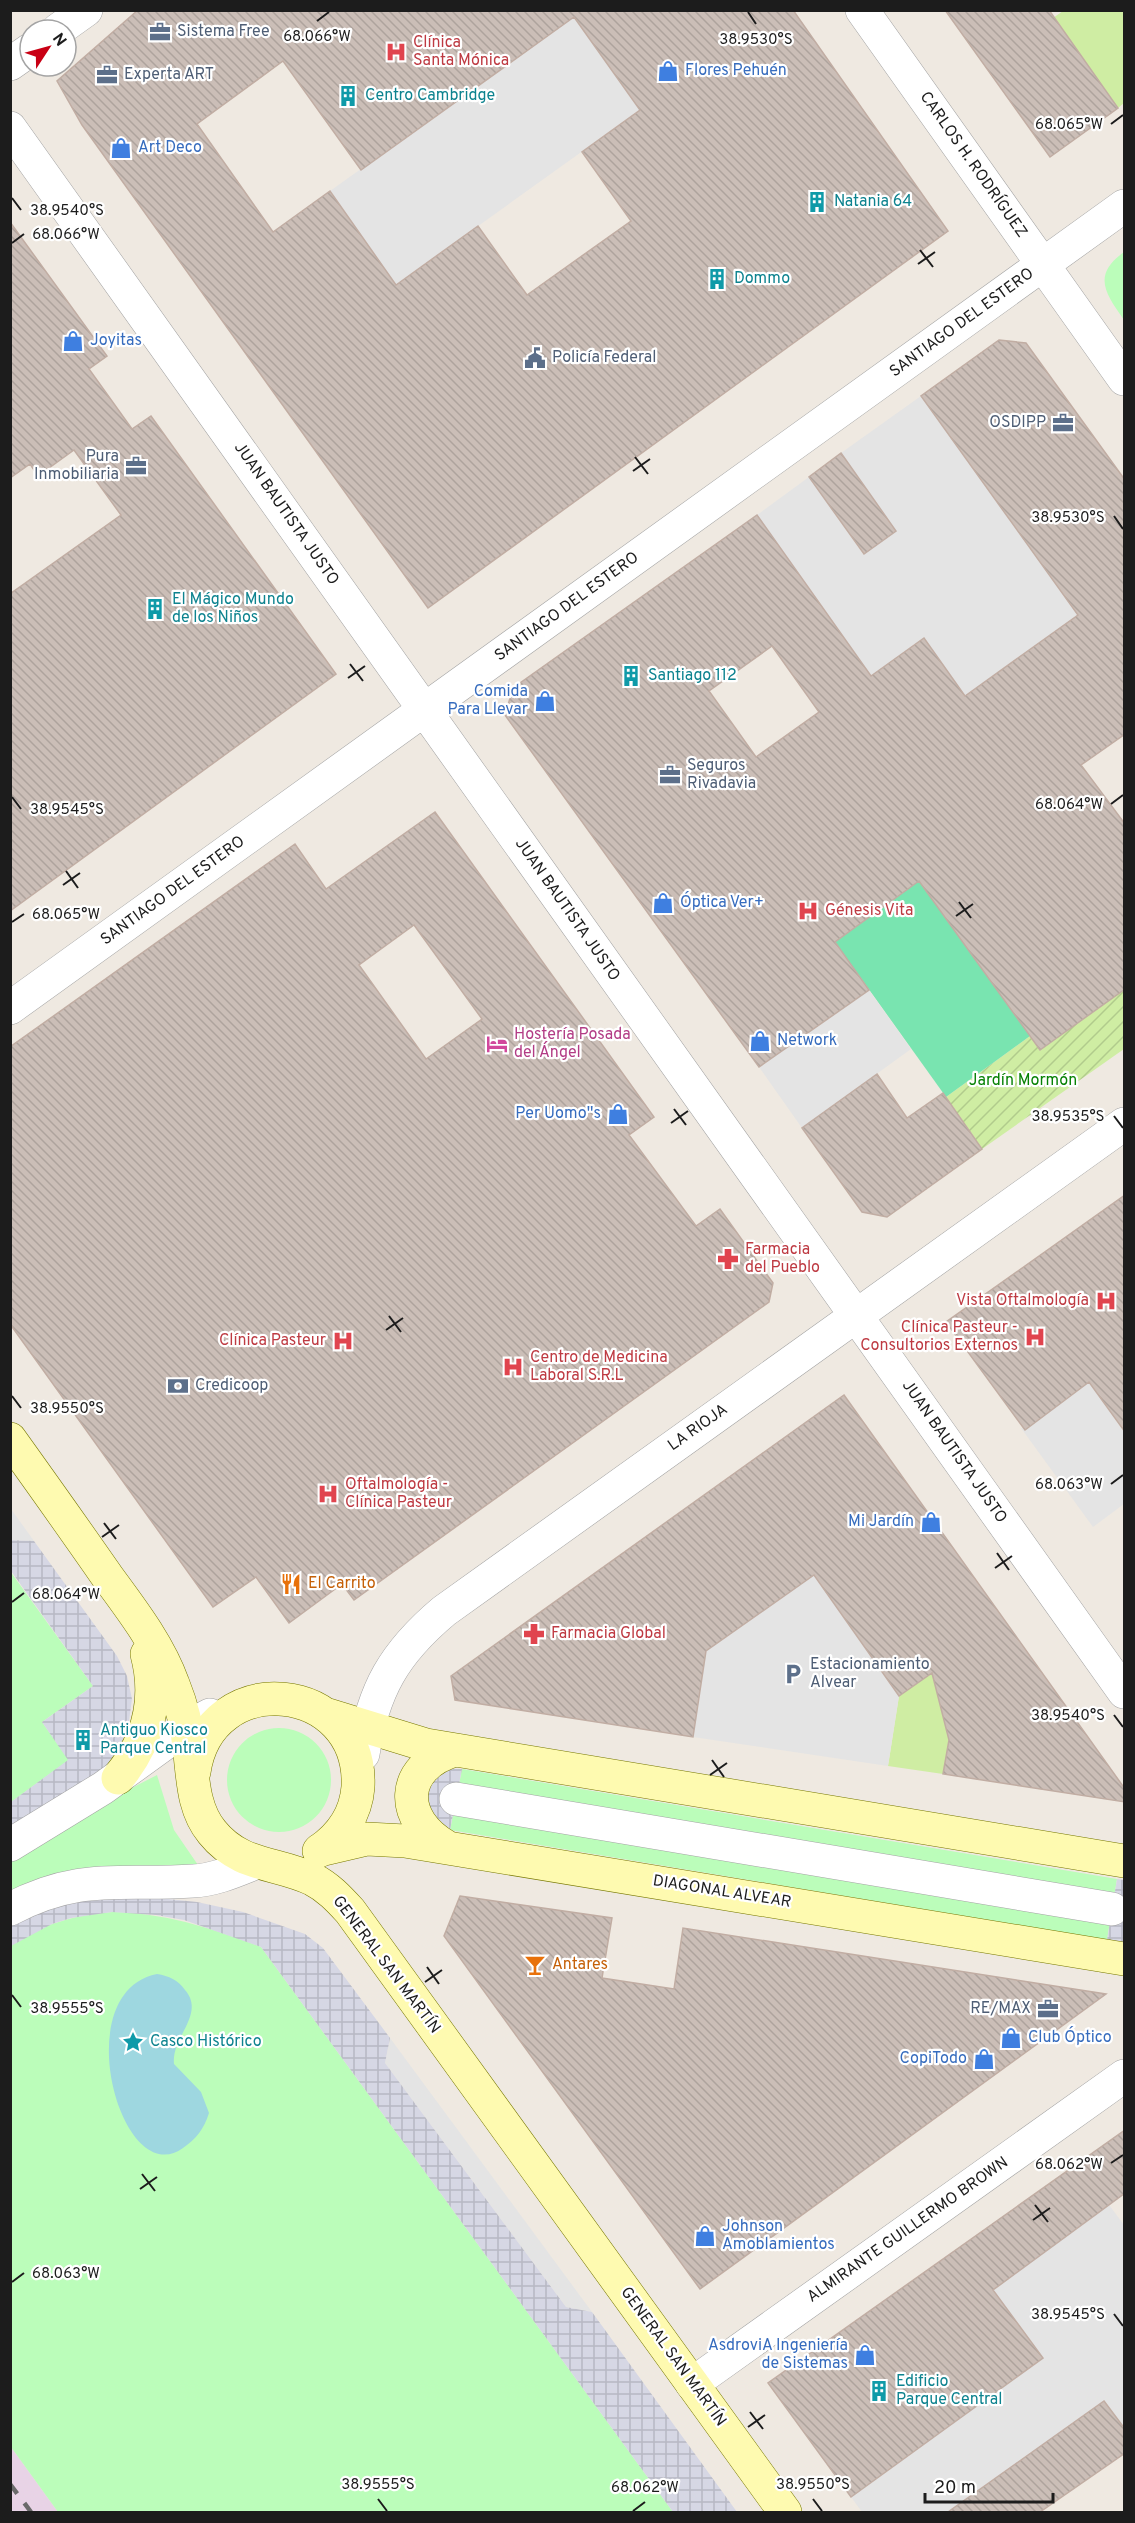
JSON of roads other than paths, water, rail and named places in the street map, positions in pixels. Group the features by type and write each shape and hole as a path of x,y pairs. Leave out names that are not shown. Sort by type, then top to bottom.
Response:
{"main road":[{"name":"GENERAL SAN MARTÍN","path":"10,1439 134,1612 170,1676 186,1728 199,1810 211,1831 238,1855 303,1875 327,1888 350,1911 785,2512"},
{"path":"118,1778 142,1740 153,1696 148,1659 134,1612"},
{"name":"DIAGONAL ALVEAR","path":"194,1786 195,1762 204,1739 218,1721 238,1706 260,1699 283,1698 305,1703 325,1714 367,1728 426,1745 1123,1861"},
{"name":"DIAGONAL ALVEAR","path":"320,1850 345,1827 357,1795 358,1772 352,1750 341,1730 325,1714"},
{"path":"447,1847 433,1839 416,1820 411,1797 420,1771 441,1754 455,1750"},
{"name":"DIAGONAL ALVEAR","path":"265,1864 298,1860 320,1850 350,1842 385,1839 1118,1955"}],"street":[{"name":"CARLOS H. RODRÍGUEZ","path":"862,10 1125,379"},
{"name":"JUAN BAUTISTA JUSTO","path":"10,128 1125,1692"},
{"name":"SANTIAGO DEL ESTERO","path":"10,1008 1125,206"},
{"name":"LA RIOJA","path":"357,1795 367,1728 386,1675 411,1641 435,1618 1125,1124"},
{"path":"10,1845 118,1778 186,1728 201,1719 238,1706"},
{"path":"456,1799 1112,1909"},
{"path":"10,1909 54,1889 76,1884 195,1881 265,1864"},
{"name":"ALMIRANTE GUILLERMO BROWN","path":"692,2384 1125,2076"}],"water":[{"path":"157,1974 176,1981 190,1999 192,2008 190,2017 177,2044 174,2064 201,2092 209,2113 202,2129 188,2145 160,2154 140,2142 124,2117 113,2085 109,2049 114,2015 129,1988"}],"railway":[{"path":"10,2484 31,2512"}],"place":[{"name":"Sistema Free","path":"160,32"},
{"name":"Clínica Santa Mónica","path":"396,52"},
{"name":"Flores Pehuén","path":"668,71"},
{"name":"Experta ART","path":"107,75"},
{"name":"Centro Cambridge","path":"348,96"},
{"name":"Art Deco","path":"121,148"},
{"name":"Natania 64","path":"817,202"},
{"name":"Dommo","path":"717,279"},
{"name":"Joyitas","path":"73,341"},
{"name":"Policía Federal","path":"535,358"},
{"name":"OSDIPP","path":"1063,423"},
{"name":"Pura Inmobiliaria","path":"136,466"},
{"name":"El Mágico Mundo de los Niños","path":"155,609"},
{"name":"Santiago 112","path":"631,676"},
{"name":"Comida Para Llevar","path":"545,701"},
{"name":"Seguros Rivadavia","path":"670,775"},
{"name":"Óptica Ver+","path":"663,903"},
{"name":"Génesis Vita","path":"808,911"},
{"name":"Network","path":"760,1041"},
{"name":"Hostería Posada del Ángel","path":"497,1044"},
{"name":"Per Uomo''s","path":"618,1114"},
{"name":"Farmacia del Pueblo","path":"728,1259"},
{"name":"Vista Oftalmología","path":"1106,1301"},
{"name":"Clínica Pasteur - Consultorios Externos","path":"1035,1337"},
{"name":"Clínica Pasteur","path":"343,1341"},
{"name":"Centro de Medicina Laboral S.R.L","path":"513,1367"},
{"name":"Credicoop","path":"178,1386"},
{"name":"Oftalmología - Clínica Pasteur","path":"328,1494"},
{"name":"Mi Jardín","path":"931,1522"},
{"name":"El Carrito","path":"291,1584"},
{"name":"Farmacia Global","path":"534,1634"},
{"name":"Estacionamiento Alvear","path":"793,1674"},
{"name":"Antiguo Kiosco Parque Central","path":"83,1740"},
{"name":"Antares","path":"535,1965"},
{"name":"RE/MAX","path":"1048,2009"},
{"name":"Club Óptico","path":"1011,2038"},
{"name":"Casco Histórico","path":"133,2042"},
{"name":"CopiTodo","path":"984,2059"},
{"name":"Johnson Amoblamientos","path":"705,2236"},
{"name":"AsdroviA Ingeniería de Sistemas","path":"865,2355"},
{"name":"Edificio Parque Central","path":"879,2391"}],"park label":[{"name":"Jardín Mormón","path":"1023,1081"}]}
